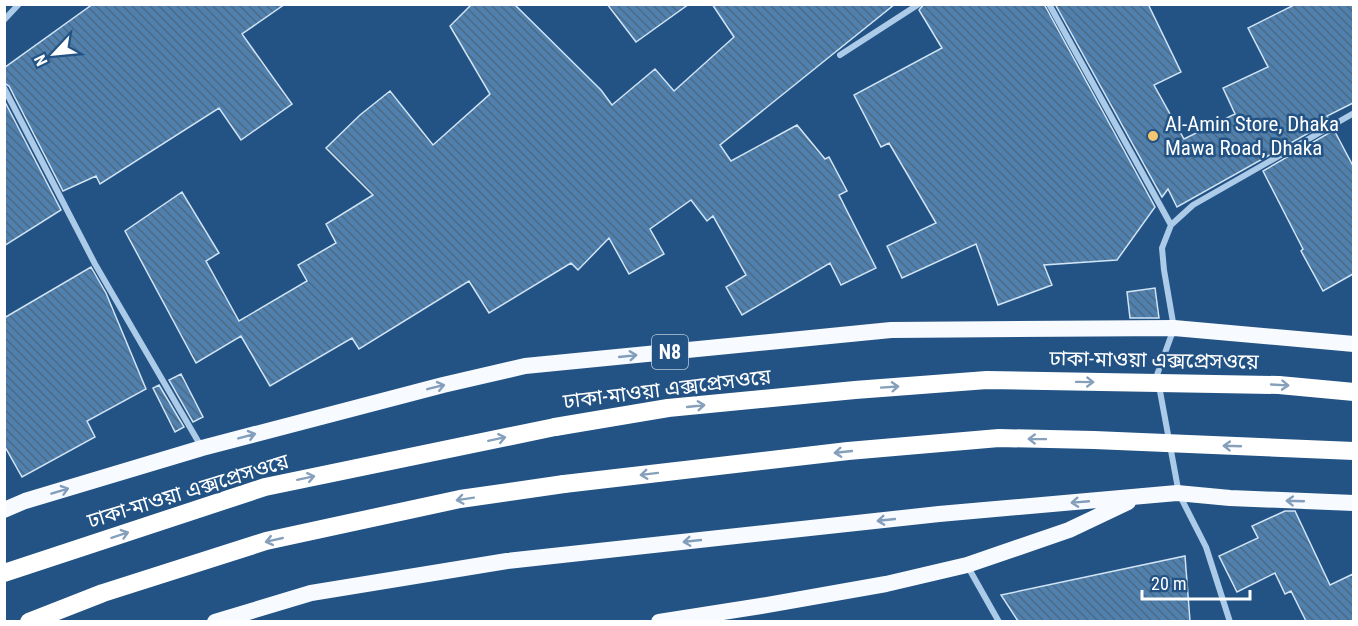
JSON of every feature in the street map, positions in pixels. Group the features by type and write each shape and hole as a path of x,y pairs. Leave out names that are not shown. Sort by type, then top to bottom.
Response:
{"highway":[{"name":"N8","path":"4,510 25,501 202,448 525,366 891,330 1174,328 1353,344"},
{"name":"ঢাকা-মাওয়া এক্সপ্রেসওয়ে","path":"4,573 265,487 555,427 668,408 987,380 1279,385 1353,392"},
{"path":"29,621 103,592 266,542 460,499 564,484 848,451 999,438 1353,451"},
{"path":"215,621 311,593 507,561 939,514 1179,494 1353,503"},
{"path":"659,621 876,586 967,565 1069,530 1140,497"}],"street":[{"path":"4,21 19,4"},
{"path":"840,56 919,4"},
{"path":"1048,4 1171,225"},
{"path":"4,88 94,264 202,448"},
{"path":"1230,621 1206,547 1179,494 1157,375 1174,328 1162,248 1171,225 1193,205 1353,113"},
{"path":"967,565 999,621"}],"building":[{"path":"93,4 285,4 242,34 292,104 241,140 219,108 100,184 96,176 63,191 9,86 4,83 4,68"},
{"path":"472,4 514,4 601,90 612,105 655,69 674,91 734,37 712,4 895,4 720,145 731,161 797,125 825,159 829,157 847,191 839,195 876,268 841,285 830,263 742,315 726,287 746,275 713,216 707,221 691,200 650,229 664,254 629,274 609,238 578,270 571,263 489,313 469,281 359,349 352,338 270,386 241,336 196,363 125,231 182,192 219,253 206,261 239,321 307,281 298,265 336,243 326,224 373,195 326,148 360,115 390,91 433,145 490,94 450,26"},
{"path":"607,4 689,4 636,42"},
{"path":"924,4 1044,4 1155,207 1117,260 1044,265 1052,285 998,305 976,244 902,278 887,246 936,223 889,143 881,147 854,95 942,48 919,10"},
{"path":"1055,4 1148,4 1181,72 1154,85 1184,139 1235,114 1223,88 1268,67 1248,28 1296,4 1353,4 1353,103 1327,116 1330,121 1177,207 1168,189 1162,197"},
{"path":"4,100 61,210 4,246"},
{"path":"1334,130 1353,166 1353,274 1323,291 1263,171"},
{"path":"91,267 106,293 146,389 87,421 95,437 22,477 4,445 4,318"},
{"path":"1155,288 1159,318 1130,318 1127,292"},
{"path":"181,374 203,417 193,422 169,380"},
{"path":"159,385 184,427 175,432 153,388"},
{"path":"1285,511 1295,511 1330,585 1353,574 1353,621 1306,621 1291,591 1285,594 1275,573 1237,592 1219,556 1258,538 1252,526"},
{"path":"1185,556 1190,621 1018,621 1001,595"}],"place":[{"name":"Al-Amin Store, Dhaka Mawa Road, Dhaka","path":"1153,136"}]}
